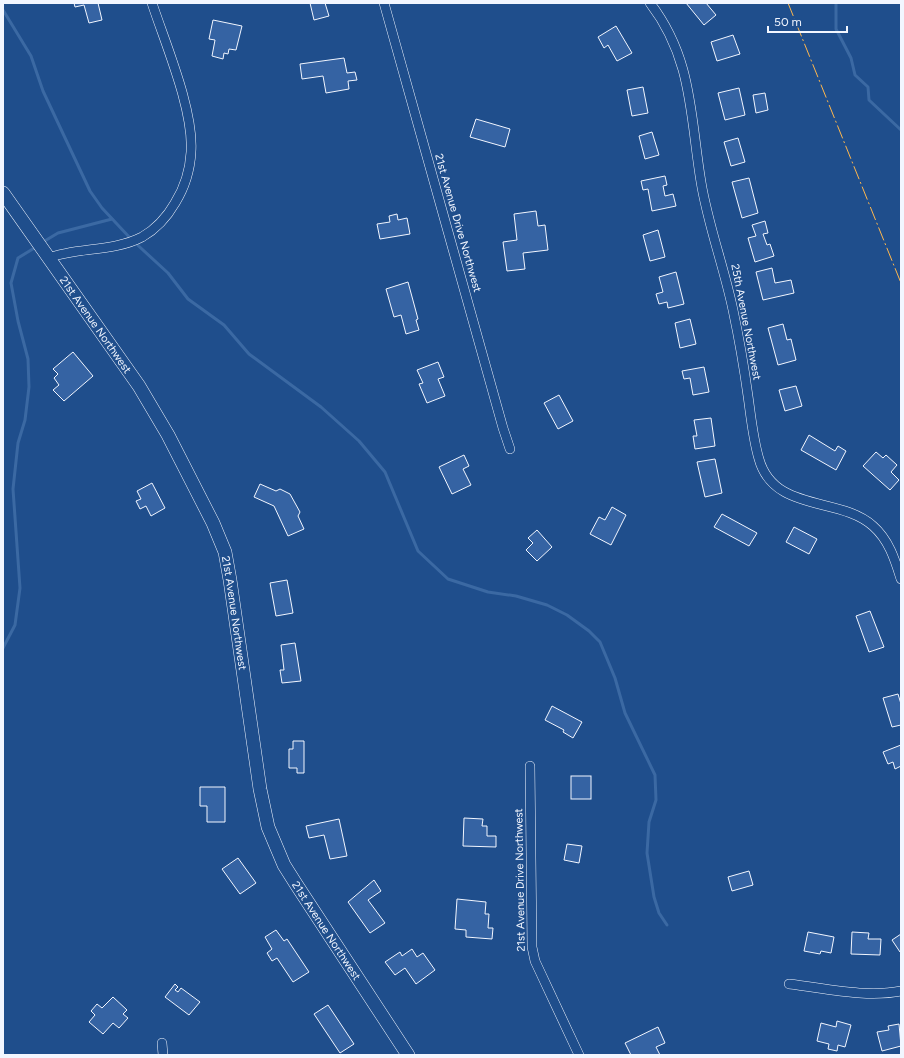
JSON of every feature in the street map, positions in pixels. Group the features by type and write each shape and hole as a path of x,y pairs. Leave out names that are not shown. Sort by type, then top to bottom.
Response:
{"street":[{"path":"48,258 69,252 118,246 142,237 168,214 181,194 187,177 191,150 187,114 152,3"},
{"name":"21st Avenue Drive Northwest","path":"384,3 502,428 510,449"},
{"name":"25th Avenue Northwest","path":"650,3 670,33 681,59 686,78 701,182 733,309 754,437 759,460 764,473 776,486 788,494 847,513 872,525 888,545 901,579"},
{"name":"21st Avenue Northwest","path":"3,193 139,386 168,435 214,523 228,565 260,789 272,839 296,884 408,1055"},
{"name":"21st Avenue Drive Northwest","path":"530,766 532,947 534,960 579,1055"},
{"path":"789,984 867,994 887,994 901,991"},
{"path":"162,1043 163,1055"}],"building":[{"path":"74,3 98,3 102,20 89,23 84,5 75,7"},
{"path":"310,3 325,3 329,16 314,20"},
{"path":"686,3 706,3 716,15 704,25"},
{"path":"213,20 242,26 236,50 229,49 228,54 224,53 223,59 212,56 215,40 209,39"},
{"path":"616,26 632,53 617,61 608,45 604,48 598,37"},
{"path":"733,35 740,54 717,61 711,42"},
{"path":"344,58 347,73 355,72 357,80 348,81 349,89 326,93 323,76 302,79 300,64"},
{"path":"643,87 648,113 632,116 627,90"},
{"path":"739,88 745,115 725,120 718,93"},
{"path":"765,93 768,110 756,113 753,95"},
{"path":"476,119 510,129 505,147 470,137"},
{"path":"652,132 659,155 645,159 639,136"},
{"path":"738,138 745,162 731,166 724,142"},
{"path":"665,176 667,185 663,186 665,196 673,194 676,206 652,211 648,189 643,190 641,181"},
{"path":"749,178 758,213 742,218 732,182"},
{"path":"536,211 538,226 545,225 548,250 523,253 525,269 507,271 503,242 517,240 514,214"},
{"path":"397,214 398,220 407,218 410,234 380,239 377,224 390,222 389,216"},
{"path":"765,221 768,233 763,234 767,245 770,244 774,256 755,262 748,238 756,236 752,225"},
{"path":"658,230 665,257 650,261 643,235"},
{"path":"772,268 775,283 791,280 794,293 763,300 756,272"},
{"path":"676,272 684,304 668,308 667,302 659,304 656,294 663,292 659,277"},
{"path":"408,282 418,319 416,320 419,330 406,334 401,315 394,317 386,289"},
{"path":"690,319 696,344 680,348 675,323"},
{"path":"783,324 787,340 791,339 796,360 778,365 768,328"},
{"path":"73,352 93,376 64,401 53,390 59,385 54,378 58,374 53,369"},
{"path":"438,362 444,377 438,379 445,396 427,403 419,384 423,383 417,370"},
{"path":"704,367 709,392 693,395 690,378 684,379 682,371"},
{"path":"796,386 802,406 785,411 779,390"},
{"path":"559,395 573,421 558,429 544,403"},
{"path":"711,418 715,446 695,449 693,436 697,436 694,420"},
{"path":"809,435 835,451 838,446 846,451 836,470 801,450"},
{"path":"876,452 883,458 886,455 897,465 891,472 899,480 890,490 863,466"},
{"path":"464,455 469,466 463,469 471,485 452,494 439,467"},
{"path":"715,459 722,493 705,497 697,462"},
{"path":"152,483 165,508 151,516 146,506 140,509 136,501 141,499 137,491"},
{"path":"260,484 276,491 280,489 290,494 300,512 298,516 304,529 288,536 274,506 254,497"},
{"path":"612,507 626,515 611,545 590,534 599,517 605,520"},
{"path":"722,514 757,533 749,546 714,527"},
{"path":"794,527 817,539 809,554 786,542"},
{"path":"537,530 552,547 537,561 526,550 533,543 528,538"},
{"path":"287,580 293,613 276,616 270,583"},
{"path":"870,611 884,647 869,652 856,616"},
{"path":"295,643 301,681 282,683 280,670 284,670 281,645"},
{"path":"898,694 901,704 901,725 892,727 883,698"},
{"path":"552,706 582,722 573,738 563,732 564,730 545,720"},
{"path":"293,741 304,741 304,773 297,773 297,768 289,768 289,749 293,749"},
{"path":"901,745 901,766 895,769 893,762 888,764 883,752"},
{"path":"571,776 591,776 591,799 571,799"},
{"path":"200,787 225,787 225,822 207,822 207,806 200,806"},
{"path":"464,818 483,819 482,826 487,826 487,836 496,836 496,847 463,846"},
{"path":"339,819 347,856 330,859 324,835 309,838 306,826"},
{"path":"567,844 582,846 579,863 564,860"},
{"path":"238,858 256,883 240,894 222,869"},
{"path":"749,871 753,885 732,891 728,877"},
{"path":"374,880 381,891 368,900 385,923 370,933 348,902"},
{"path":"457,899 486,902 485,914 489,914 488,928 493,928 492,939 466,937 466,930 455,929"},
{"path":"276,930 284,941 287,939 309,972 293,982 277,958 272,961 267,953 272,949 265,937"},
{"path":"808,932 834,937 831,953 821,951 820,954 804,951"},
{"path":"852,932 869,933 868,939 881,939 880,955 851,954"},
{"path":"901,934 901,952 900,952 892,940"},
{"path":"412,949 417,957 423,953 435,970 416,984 405,968 395,975 385,962 400,952 402,956"},
{"path":"175,984 178,987 175,990 178,992 181,988 200,1002 189,1015 165,997"},
{"path":"113,997 127,1010 123,1014 128,1018 119,1028 113,1023 103,1034 89,1022 95,1015 91,1011 97,1004 102,1008"},
{"path":"328,1005 354,1044 340,1053 314,1014"},
{"path":"837,1021 851,1025 845,1047 838,1045 837,1051 828,1049 829,1044 817,1041 821,1023 836,1027"},
{"path":"899,1024 901,1046 882,1051 877,1032 889,1030 888,1026"},
{"path":"658,1027 665,1043 656,1047 660,1055 631,1055 625,1043"}],"waterway":[{"path":"836,3 836,29 851,58 855,75 868,87 869,100 901,130"},
{"path":"3,10 31,56 43,91 90,191 102,208 131,239 168,273 188,299 224,325 249,354 321,407 359,441 385,472 418,551 448,579 488,592 516,596 547,605 567,615 589,631 600,642 615,678 625,713 655,775 656,800 649,822 647,853 654,897 659,913 667,925"},
{"path":"43,242 58,233 112,219"},
{"path":"3,648 15,625 20,588 13,489 18,443 25,420 29,387 28,359 18,321 11,283 18,258 36,247"}],"power":[{"path":"788,3 901,283"}]}
